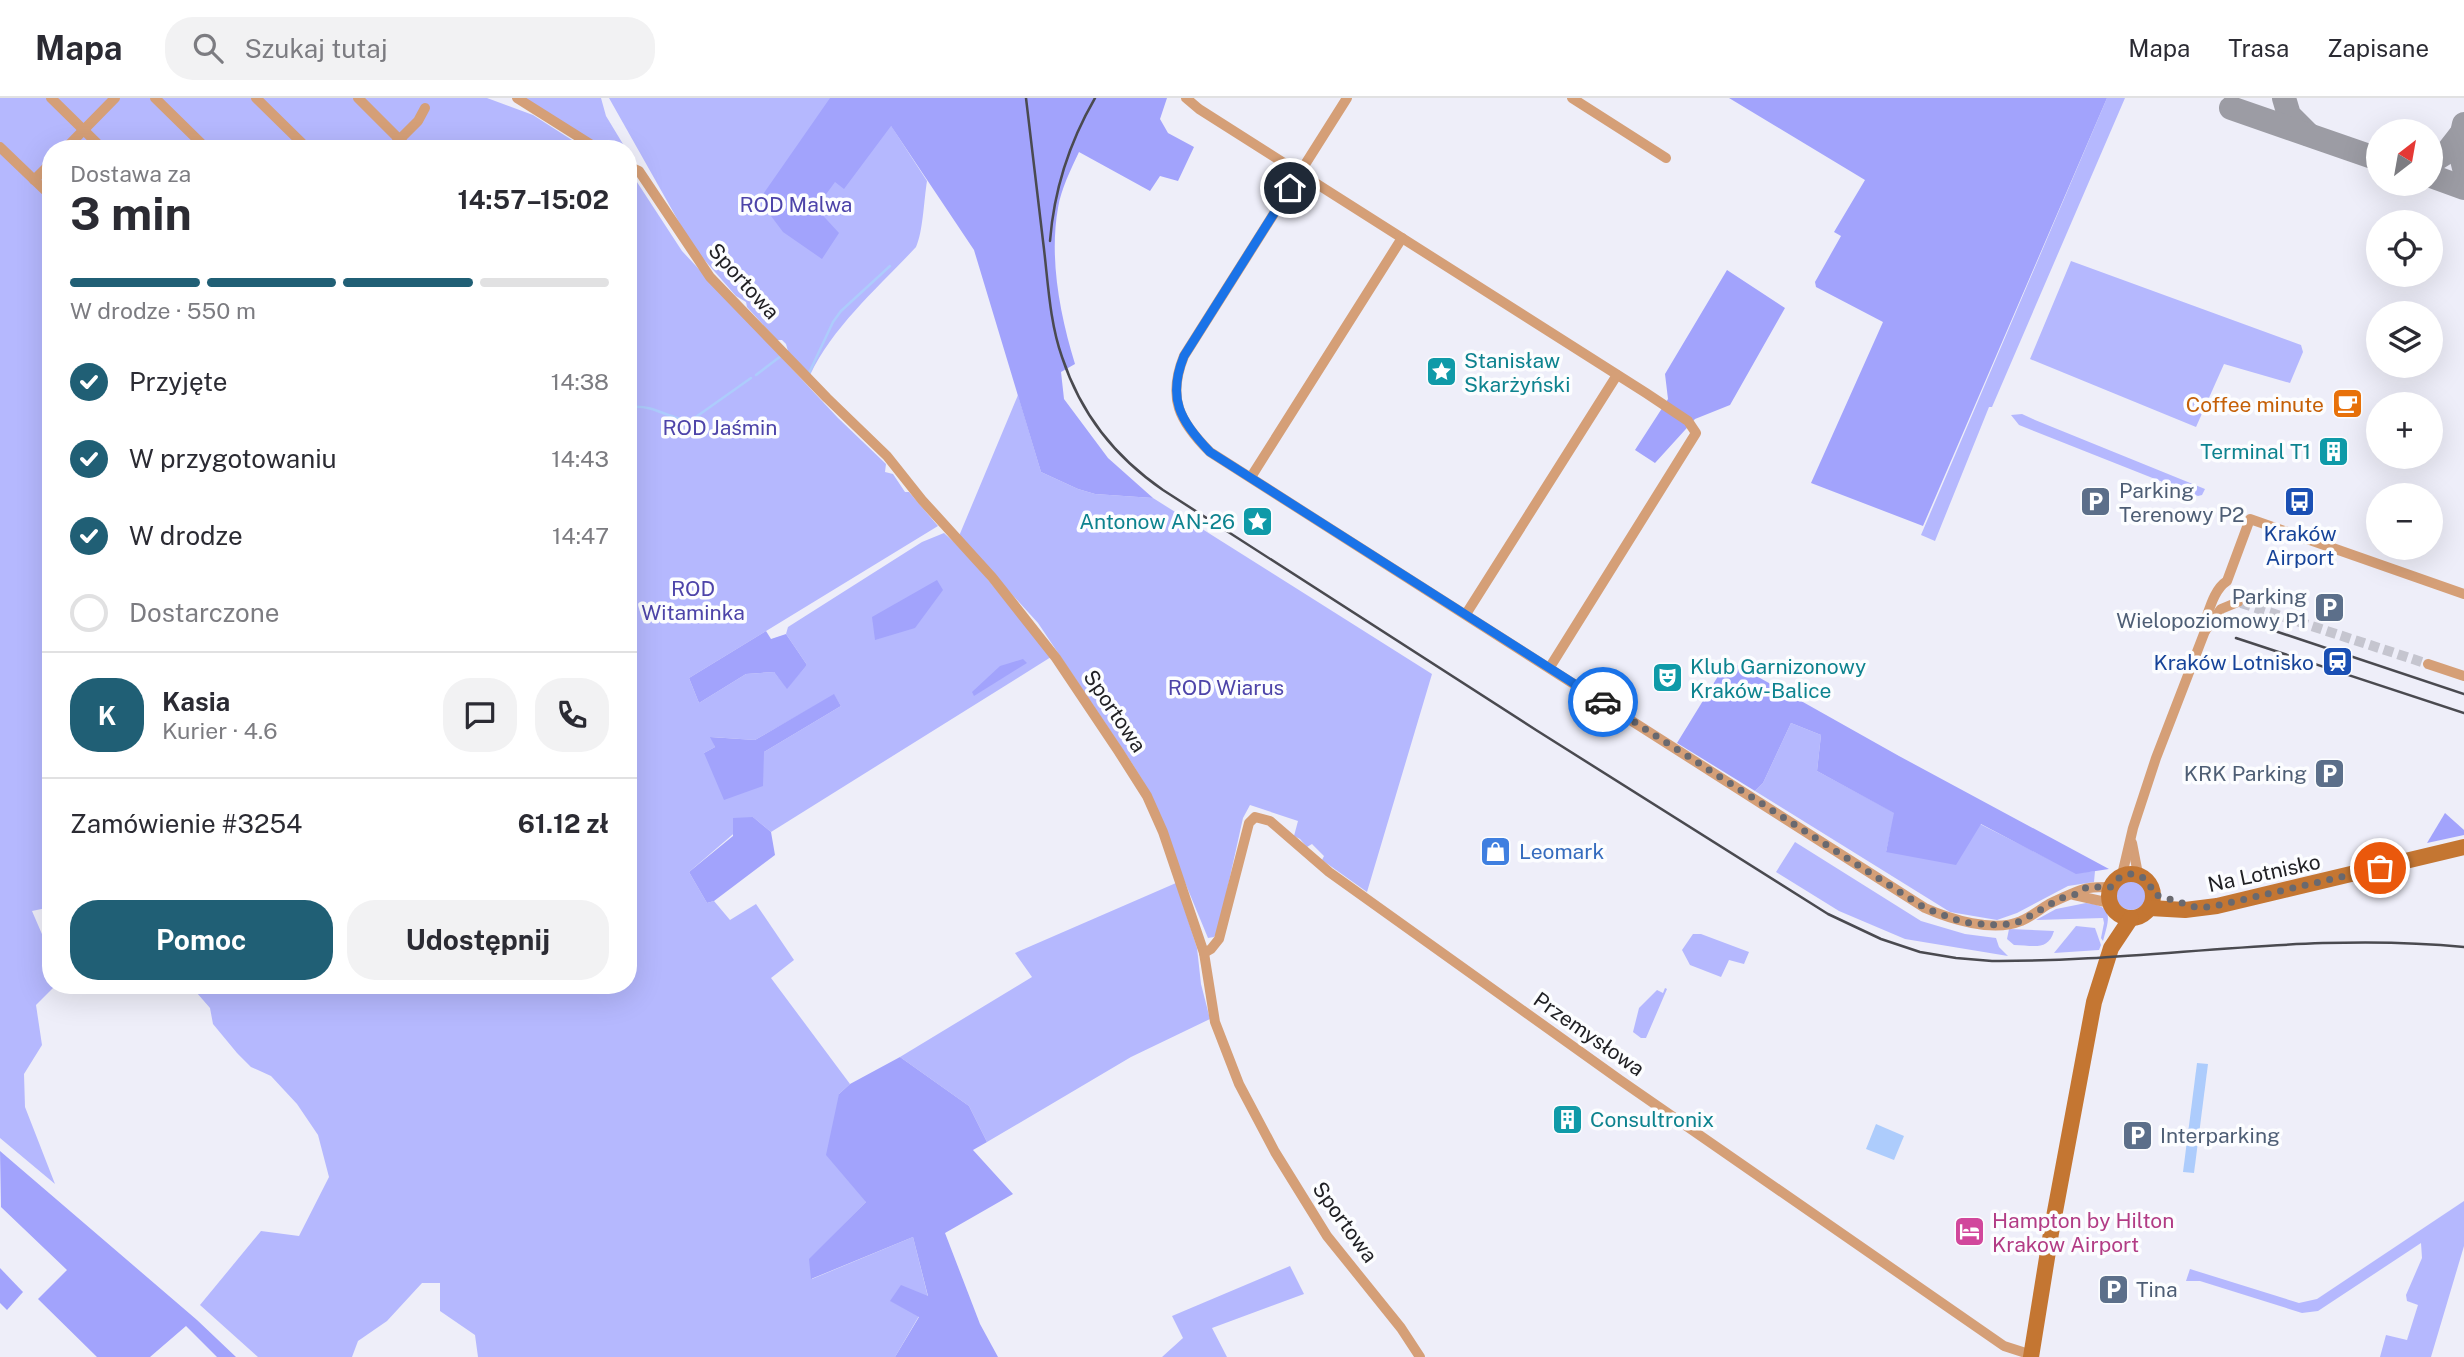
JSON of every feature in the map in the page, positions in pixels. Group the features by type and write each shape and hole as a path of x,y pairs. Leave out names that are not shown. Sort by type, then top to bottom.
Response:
{"main road":[{"name":"Na Lotnisko","path":"2151,901 2195,907 2217,906 2464,847"},
{"path":"2149,882 2151,901 2138,917 2121,895 2149,882"},
{"path":"2031,1356 2094,1002 2111,948 2121,895"}],"street":[{"path":"51,98 94,140"},
{"path":"74,140 114,98"},
{"path":"155,98 198,140"},
{"path":"256,98 299,140"},
{"path":"358,98 400,139 418,121 425,108"},
{"path":"517,98 584,140"},
{"path":"1186,98 1199,109 1688,421 1696,433 1550,667"},
{"path":"1347,98 1184,356 1177,377 1177,404 1186,424 1210,452 1925,908 1962,922 2010,924 2021,921 2061,898 2074,895 2121,895"},
{"path":"1572,98 1666,158"},
{"path":"0,147 42,188"},
{"name":"Sportowa","path":"637,170 710,276 827,398 887,456 922,500 992,577 1056,658 1147,796 1163,832 1204,953 1215,1022 1239,1084 1327,1236 1401,1328 1419,1357"},
{"path":"34,180 42,172"},
{"path":"1251,477 1402,238"},
{"path":"1466,614 1617,375"},
{"path":"2205,631 2203,627 2216,594 2227,581 2250,519 2464,594"},
{"path":"2121,895 2133,828 2156,758 2205,631 2221,609 2240,602 2227,581"},
{"path":"2428,664 2464,676"},
{"name":"Przemysłowa","path":"1204,953 1219,939 1249,823 1255,817 1270,821 1329,872 1628,1086 2004,1346 2031,1356"},
{"path":"2074,895 2087,887 2121,895"}],"green space":[{"path":"0,98 487,98 533,115 572,140 42,140 42,909 32,911 42,934 42,994 47,994 36,1005 42,1045 24,1074 25,1107 55,1184 0,1138"},
{"path":"522,98 601,98 606,116 621,140 590,140"},
{"name":"ROD Malwa","path":"609,98 873,98 927,181 916,247 844,323 810,375 788,351 786,344 777,340 747,307 746,302 736,296 693,247 637,148 637,140 633,140"},
{"path":"830,98 1167,98 1160,119 1168,133 1194,147 1178,181 1160,176 1150,191 1079,152 1059,201 1055,247 1061,307 1075,364 1061,372 1064,399 1108,458 1153,498 1095,494 1041,472 974,250 891,126 844,189 835,182 816,208 839,233 822,259 783,232 759,200"},
{"path":"1729,98 2107,98 1923,526 1811,483 1883,322 1816,287 1815,282 1841,236 1834,232 1865,180"},
{"path":"2107,98 2125,98 1992,407 1989,407 1935,541 1921,535"},
{"path":"637,182 682,251 838,418 886,464 885,472 893,474 905,492 909,492 938,526 689,678 699,703 746,674 774,672 787,688 807,665 786,634 788,627 922,542 944,533 968,555 1051,657 771,832 753,817 689,872 707,903 714,901 730,920 756,904 794,960 771,978 850,1084 839,1094 866,1202 810,1259 812,1279 913,1237 928,1297 891,1301 919,1316 895,1357 478,1357 475,1335 440,1311 440,1283 422,1283 387,1321 358,1341 352,1357 258,1357 200,1305 261,1231 299,1236 329,1177 318,1135 297,1104 271,1076 251,1067 237,1053 213,1024 210,1008 198,994 637,994","holes":["834,695 841,706 764,752 704,753 715,747 711,737 755,740"]},
{"path":"2071,261 2301,345 2303,352 2290,383 2224,364 2196,427 2030,359"},
{"path":"1727,270 1785,308 1730,405 1695,419 1655,463 1635,450 1668,399 1665,374"},
{"name":"ROD Wiarus","path":"1018,395 1041,472 1095,494 1153,498 1432,674 1367,892 1322,860 1324,856 1312,844 1307,847 1294,836 1298,821 1250,805 1243,818 1218,931 1214,937 1208,938 1143,781 1038,623 959,536"},
{"path":"2022,414 2205,489 2202,495 2198,496 2019,425 2011,415"},
{"path":"937,580 943,590 915,628 875,640 872,617"},
{"path":"766,631 771,639 786,634 807,665 787,689 774,672 746,674 699,703 689,678"},
{"path":"1023,659 1027,663 974,696 972,692 1000,666"},
{"path":"1728,660 2109,869 2076,874 1981,824 1956,865 1886,852 1894,813 1817,771 1821,735 1791,723 1763,783 1755,791 1677,743"},
{"path":"834,694 841,706 764,752 763,786 724,800 704,753 715,747 710,737 755,740"},
{"path":"1791,723 1821,735 1817,771 1895,813 1886,852 1980,824 2076,873 2095,871 2094,882 2068,886 2017,913 1997,920 1950,912 1755,791 1763,783"},
{"path":"2445,813 2464,830 2464,835 2427,843"},
{"path":"753,817 771,832 775,855 714,901 707,903 689,872 733,836 733,818"},
{"path":"1795,842 1921,921 1965,934 1996,938 1999,947 2008,956 1905,939 1839,911 1776,872"},
{"path":"2131,880 2141,885 2146,895 2141,905 2131,910 2121,905 2116,895 2121,885"},
{"path":"1176,883 1197,948 1201,984 1210,1019 1131,1057 987,1142 969,1106 900,1057 1032,977 1015,953"},
{"path":"2086,903 2102,907 2108,915 2103,941 2103,918 2036,920 2056,909"},
{"path":"2076,926 2095,928 2101,945 2099,950 2054,953"},
{"path":"2009,929 2054,931 2048,942 2033,946 2014,945 2007,939"},
{"path":"1693,934 1701,934 1749,952 1744,964 1729,960 1721,977 1690,965 1682,950"},
{"path":"1665,988 1667,989 1646,1038 1641,1038 1633,1032 1639,1008 1657,990 1663,993"},
{"path":"900,1057 969,1106 987,1142 973,1150 1013,1194 945,1233 980,1324 998,1357 895,1357 919,1317 890,1301 901,1285 928,1296 913,1237 811,1279 809,1259 866,1202 826,1155 839,1094 850,1084"},
{"path":"0,1151 197,1320 236,1357 217,1357 186,1326 150,1357 97,1357 38,1299 67,1270 1,1207"},
{"path":"2464,1201 2464,1246 2431,1357 2380,1357 2386,1335 2407,1340 2418,1305 2407,1301 2406,1295 2422,1258 2421,1243 2318,1311 2302,1313 2200,1281 2186,1281 2190,1269 2299,1303 2317,1299"},
{"path":"1290,1266 1304,1294 1212,1328 1227,1357 1162,1357 1183,1338 1172,1316"},
{"path":"0,1268 23,1292 7,1310 0,1303"}],"shaded area":[{"path":"2197,1063 2208,1064 2194,1173 2183,1172"},
{"path":"1876,1124 1904,1136 1894,1160 1866,1149"}],"waterway":[{"path":"809,373 841,311 890,266"},
{"path":"756,375 781,356"},
{"path":"637,407 649,408 686,420 693,419 751,378"}],"taxiway":[{"path":"2284,98 2289,115 2308,134"},
{"path":"2231,108 2366,155"},
{"path":"2464,124 2459,147 2464,168"},
{"path":"2443,154 2461,134"},
{"path":"2443,180 2464,188"}],"tunnel":[{"path":"2241,603 2428,664"}],"railway":[{"path":"1026,98 1054,329 1070,378 1089,415 1129,463 1163,490 1828,914 1881,939 1920,952 1992,961 2345,943 2464,947"},
{"path":"1050,241 1055,203 1064,167 1095,98"},
{"path":"2242,620 2464,694"},
{"path":"2236,638 2464,713"}],"way so far":[{"path":"1603,702 1925,908 1962,922 1991,925 2021,921 2061,898 2074,895 2087,887 2111,887 2117,878 2133,873 2149,882 2153,894 2195,907 2204,907 2251,899 2380,868"}],"place":[{"name":"Stanisław Skarżyński","path":"1441,372"},
{"name":"Coffee minute","path":"2347,404"},
{"name":"Terminal T1","path":"2334,451"},
{"name":"Kraków Airport","path":"2300,501"},
{"name":"Parking Terenowy P2","path":"2096,502"},
{"name":"Antonow AN-26","path":"1258,521"},
{"name":"Parking Wielopoziomowy P1","path":"2330,608"},
{"name":"Kraków Lotnisko","path":"2337,662"},
{"name":"Klub Garnizonowy Kraków-Balice","path":"1667,678"},
{"name":"KRK Parking","path":"2330,773"},
{"name":"Leomark","path":"1496,851"},
{"name":"Consultronix","path":"1567,1119"},
{"name":"Interparking","path":"2137,1135"},
{"name":"Hampton by Hilton Krakow Airport","path":"1969,1232"},
{"name":"Tina","path":"2113,1289"}],"route":[{"path":"1290,188 1184,356 1177,377 1176,394 1177,404 1186,424 1210,452 1603,702"}],"park label":[{"name":"ROD Jaśmin","path":"720,427"},
{"name":"ROD Witaminka","path":"693,600"}]}
